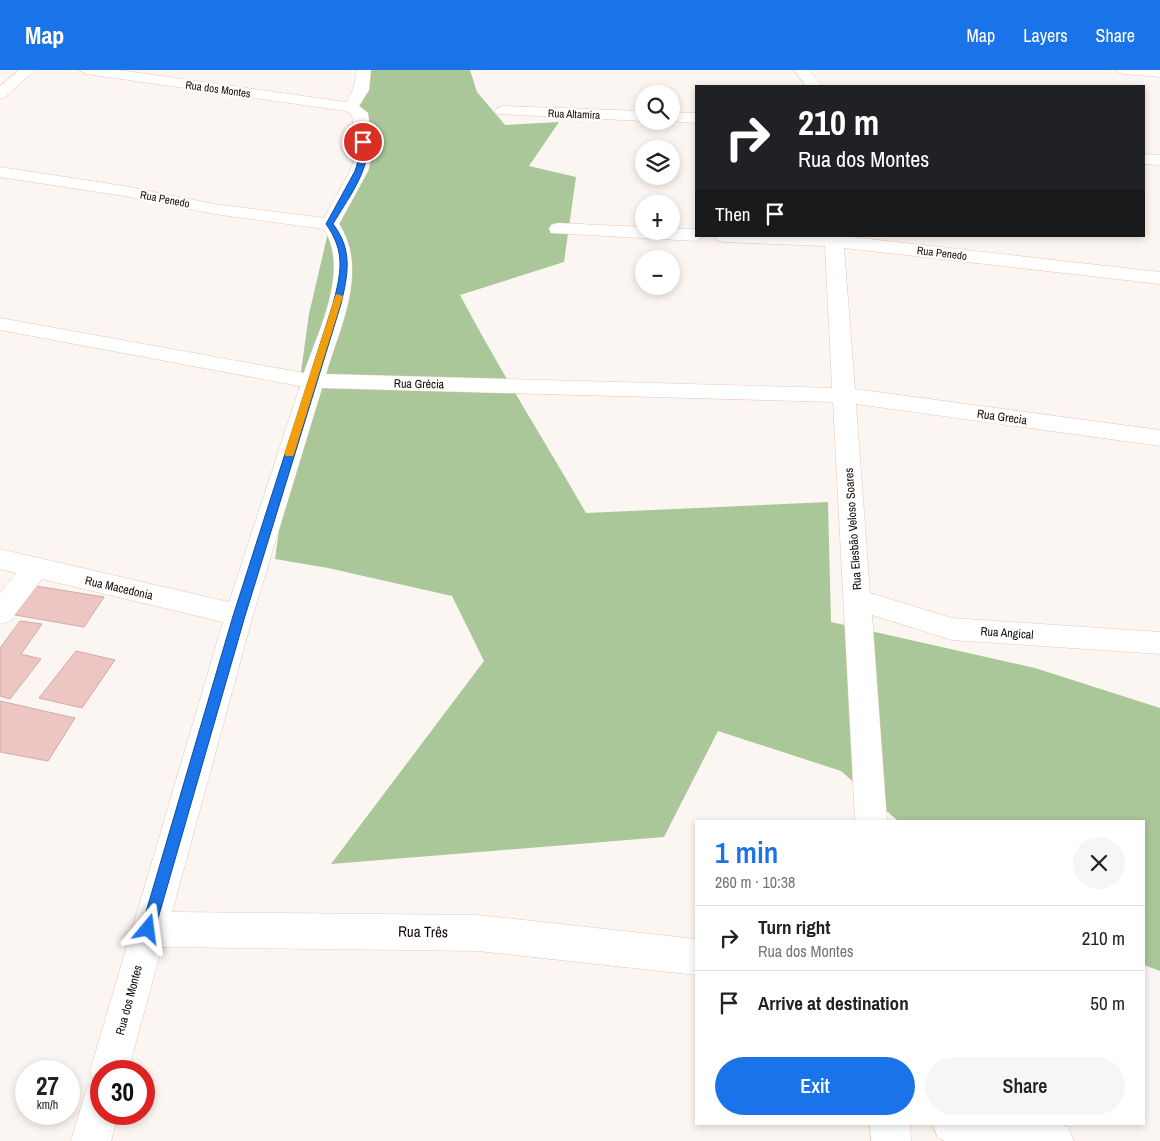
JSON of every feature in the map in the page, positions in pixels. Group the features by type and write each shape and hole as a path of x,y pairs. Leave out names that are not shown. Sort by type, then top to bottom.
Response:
{"street":[{"path":"0,94 28,70"},
{"name":"Rua dos Montes","path":"86,70 350,106"},
{"path":"206,70 209,88"},
{"path":"330,224 359,171 365,152 360,113 350,106 361,90 364,70"},
{"path":"801,70 813,85"},
{"path":"1122,70 1160,73"},
{"name":"Rua Altamira","path":"504,112 635,116"},
{"path":"680,117 695,118"},
{"path":"1145,159 1160,160"},
{"name":"Rua Penedo","path":"0,172 124,191 214,209 330,224"},
{"name":"Rua dos Montes","path":"113,1060 148,929 239,616 312,381 324,349 343,278 343,255 340,237 330,224"},
{"path":"558,229 695,235"},
{"name":"Rua Penedo","path":"761,237 834,239 1160,278"},
{"name":"Rua Elesbão Veloso Soares","path":"834,239 871,820"},
{"name":"Rua Grécia","path":"0,324 312,381 843,395"},
{"name":"Rua Grecia","path":"843,395 1160,438"},
{"name":"Rua Macedonia","path":"0,559 239,616"},
{"path":"0,613 35,568"},
{"name":"Rua Angical","path":"858,600 952,629 1160,643"},
{"name":"Rua Três","path":"148,929 478,933 695,957"},
{"path":"890,1125 891,1141"},
{"path":"958,1125 1054,1141"}],"green space":[{"path":"359,70 470,70 477,92 505,125 559,122 529,166 576,177 564,262 460,295 586,513 828,502 831,622 1035,668 1160,708 1160,971 1145,965 1145,820 897,820 841,771 718,731 664,837 331,864 484,661 452,596 328,568 275,559 309,314 330,224 365,153 350,107"}],"building":[{"path":"36,586 104,597 84,627 15,615"},
{"path":"20,621 42,624 21,654 41,659 10,699 0,696 0,648"},
{"path":"76,651 115,660 82,708 39,698"},
{"path":"0,701 75,718 48,761 0,752"}],"slow traffic":[{"path":"289,454 324,349 339,296"}],"route":[{"path":"148,929 239,616 337,304 343,278 343,255 340,237 330,224 359,171 365,152 363,142"}]}
